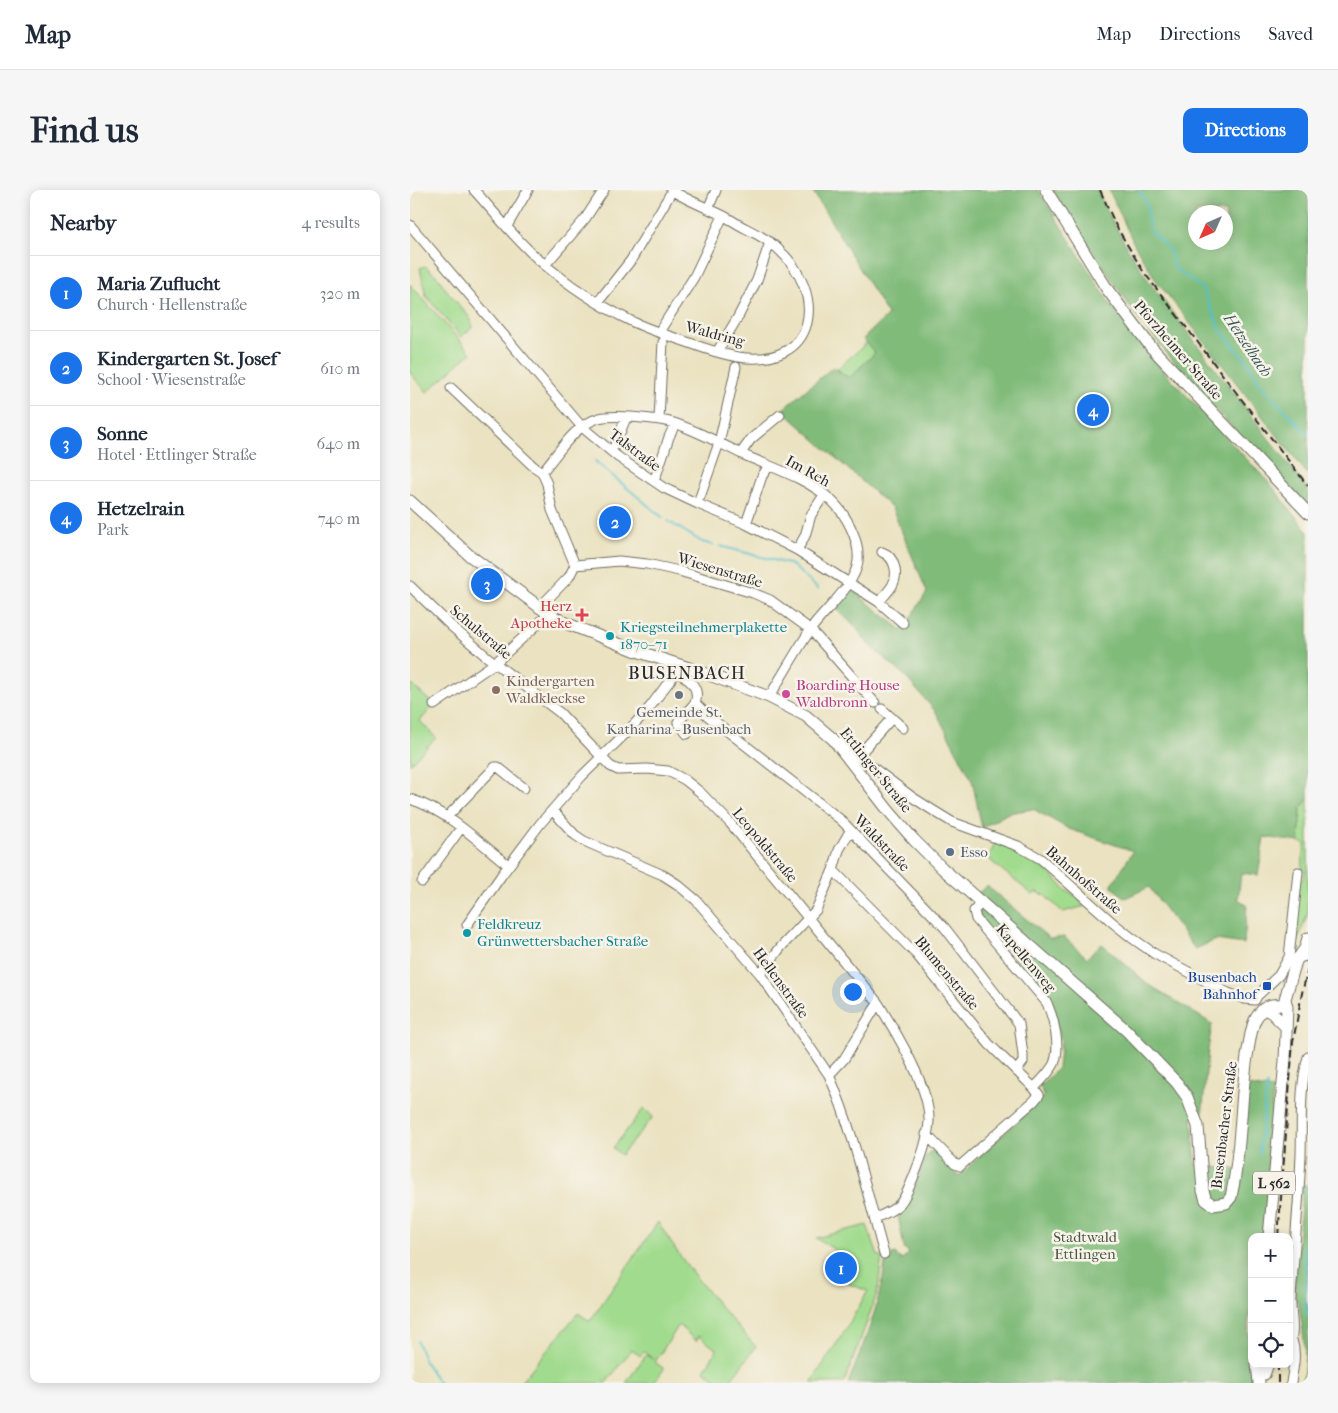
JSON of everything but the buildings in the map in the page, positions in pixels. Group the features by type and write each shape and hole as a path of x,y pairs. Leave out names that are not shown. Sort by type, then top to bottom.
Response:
{"main road":[{"name":"Pforzheimer Straße","path":"1046,190 1107,288 1151,347 1308,513"},
{"name":"Ettlinger Straße","path":"410,501 469,555 544,611 584,631 676,668 769,697 806,716 833,740 914,840 942,868 1126,1030"},
{"name":"L 562","path":"1269,1233 1285,1061 1285,998 1296,961 1304,950 1308,938"},
{"path":"1264,1012 1282,1010 1286,1007"},
{"name":"Busenbacher Straße","path":"1126,1030 1166,1070 1187,1097 1198,1126 1204,1196 1208,1203 1218,1205 1226,1203 1232,1192 1245,1070 1253,1026 1264,1012"},
{"path":"1264,1012 1275,1015 1285,1026"}],"street":[{"name":"Waldring","path":"474,190 519,241 545,265 598,302 634,322 717,352 738,357 762,358 789,350 806,327 809,312 808,299 799,274 787,257 770,242 672,191"},
{"path":"506,226 528,190"},
{"path":"545,265 585,219 604,190"},
{"path":"708,209 716,190"},
{"path":"598,302 631,260 672,191"},
{"path":"658,332 694,277 723,216"},
{"name":"Talstraße","path":"410,225 582,427 618,457 654,482 686,499 747,520 799,546 879,602 903,623"},
{"path":"717,352 757,280 770,242"},
{"path":"659,419 663,342"},
{"path":"700,497 719,443 736,367"},
{"path":"434,705 495,663 544,611 575,565 552,510 547,484 542,472 532,466 451,388"},
{"path":"741,453 751,439 780,415"},
{"name":"Im Reh","path":"582,427 597,419 606,417 659,419 675,424 799,479 824,495 842,514 856,544 858,563 849,582 810,630 769,697"},
{"path":"615,445 626,418"},
{"path":"656,476 675,424"},
{"path":"542,472 582,427"},
{"path":"747,520 762,476 769,466"},
{"path":"799,546 805,536 811,514 824,495"},
{"path":"879,602 892,585 894,578 893,561 888,554 882,552"},
{"name":"Wiesenstraße","path":"575,565 619,561 648,564 679,571 753,593 770,600 810,630 878,706 903,728"},
{"name":"Schulstraße","path":"410,586 450,625 495,663 560,713 601,758"},
{"path":"467,926 508,865 552,810 582,776 650,707 676,668 695,687 697,697 678,722 688,734"},
{"name":"Waldstraße","path":"694,703 841,820 945,928 1018,1024 1023,1062 1016,1071"},
{"path":"858,756 892,718"},
{"name":"Bahnhofstraße","path":"833,740 839,742 912,797 952,822 1008,842 1041,859 1112,922 1155,954 1228,992 1245,999 1255,1000"},
{"name":"Leopoldstraße","path":"601,758 618,770 658,769 668,771 685,780 700,792 730,823 878,1002 896,1033 918,1079 928,1111 929,1122 922,1154 905,1197 894,1210 875,1218"},
{"path":"447,817 495,767 498,767 524,788"},
{"path":"410,799 434,809 447,817 508,865"},
{"name":"Hellenstraße","path":"552,810 575,835 584,841 662,875 677,884 696,900 760,974 829,1075 851,1137 884,1254"},
{"path":"422,882 461,828"},
{"path":"760,974 816,910 833,870 839,850 850,831"},
{"name":"Blumenstraße","path":"833,870 916,954 989,1044 1036,1092"},
{"path":"1264,1012 1255,1000 1280,975 1289,957 1298,872"},
{"name":"Kapellenweg","path":"926,1134 955,1164 960,1166 1034,1101 1036,1092 1050,1071 1056,1056 1054,1024 1047,1003 976,920 974,911 981,902"},
{"path":"829,1075 844,1059 878,1002"},
{"path":"1292,1323 1291,1302 1305,1151 1301,1102 1308,1057"},
{"path":"1291,1368 1291,1383"}],"green space":[{"path":"812,190 1038,190 1110,304 1154,361 1272,486 1308,532 1308,799 1301,808 1299,842 1264,837 1258,875 1241,873 1238,899 1247,905 1244,944 1216,940 1195,949 1149,887 1125,898 1111,886 1133,851 1069,829 1033,809 1008,813 982,828 972,780 936,712 904,675 869,645 854,625 836,609 853,591 901,629 908,622 927,592 892,508 782,410 833,367 849,378 875,353 863,339 888,315"},
{"path":"1053,190 1097,190 1123,240 1153,287 1308,490 1308,508 1200,393 1140,321"},
{"path":"1109,190 1308,190 1308,475 1156,280 1135,246"},
{"path":"425,266 439,278 444,287 470,318 473,327 461,337 426,296 420,268"},
{"path":"410,284 471,353 427,392 410,373"},
{"path":"867,343 876,353 849,378 837,369"},
{"path":"410,683 434,705 420,721 436,738 410,764"},
{"path":"1308,799 1308,912 1295,949 1298,884 1303,879 1305,872 1302,866 1305,844 1299,842 1301,808"},
{"path":"996,841 1036,863 1051,874 1066,891 1072,893 1085,906 1063,912 1044,895 1036,892 1033,895 991,861 989,856"},
{"name":"Stadtwald Ettlingen","path":"987,886 1050,939 1064,937 1087,958 1102,944 1148,984 1212,1024 1202,1117 1192,1118 1196,1165 1241,1170 1248,1086 1273,1090 1266,1217 1263,1233 1248,1233 1248,1368 1251,1368 1252,1383 848,1383 876,1306 886,1257 895,1254 902,1260 909,1253 904,1248 898,1215 910,1196 926,1156 933,1149 959,1176 1044,1096 1040,1086 1058,1068 1061,1042 1053,1007 978,914 988,902 978,893"},
{"path":"644,1108 653,1117 621,1155 613,1148"},
{"path":"1295,1155 1299,1155 1293,1233 1288,1233"},
{"path":"1303,1184 1308,1186 1306,1300 1308,1307 1308,1383 1302,1383 1305,1362 1303,1331 1298,1301 1293,1300"},
{"path":"658,1222 691,1271 756,1347 728,1383 721,1383 704,1370 717,1350 699,1336 696,1341 679,1325 655,1362 664,1369 655,1383 626,1383 646,1355 654,1360 644,1352 640,1356 632,1349 606,1383 520,1383 578,1313 590,1321"},
{"path":"867,1225 878,1256 882,1256 878,1290 867,1322 844,1383 811,1383 868,1291 849,1284 847,1278 836,1277 828,1261 835,1250 816,1238"}],"waterway":[{"name":"Hetzelbach","path":"1139,190 1147,204 1149,230 1171,251 1173,267 1202,288 1221,331 1248,363 1263,388 1308,434"},
{"path":"595,461 663,518"},
{"path":"668,521 702,542 713,545"},
{"path":"720,546 792,565 818,589"},
{"path":"1259,1153 1267,1085"},
{"path":"1306,1188 1308,1192"},
{"path":"1308,1222 1304,1253 1306,1271 1305,1303 1308,1316"},
{"path":"417,1341 425,1362 439,1383"}],"railway":[{"path":"1100,190 1116,226 1143,271 1308,486"},
{"path":"1278,1233 1293,1042 1308,969"},
{"path":"1278,1368 1278,1383"}],"place":[{"name":"Hetzelrain","path":"1093,410"},
{"name":"Kindergarten St. Josef","path":"615,522"},
{"name":"Sonne","path":"487,584"},
{"name":"Herz Apotheke","path":"582,615"},
{"name":"Kriegsteilnehmerplakette 1870–71","path":"610,636"},
{"name":"Kindergarten Waldkleckse","path":"496,690"},
{"name":"Boarding House Waldbronn","path":"786,694"},
{"name":"Gemeinde St. Katharina - Busenbach","path":"679,695"},
{"name":"Esso","path":"950,852"},
{"name":"Feldkreuz Grünwettersbacher Straße","path":"467,933"},
{"name":"Busenbach Bahnhof","path":"1267,986"},
{"name":"Maria Zuflucht","path":"841,1268"}],"district":[{"name":"BUSENBACH","path":"687,673"}]}
